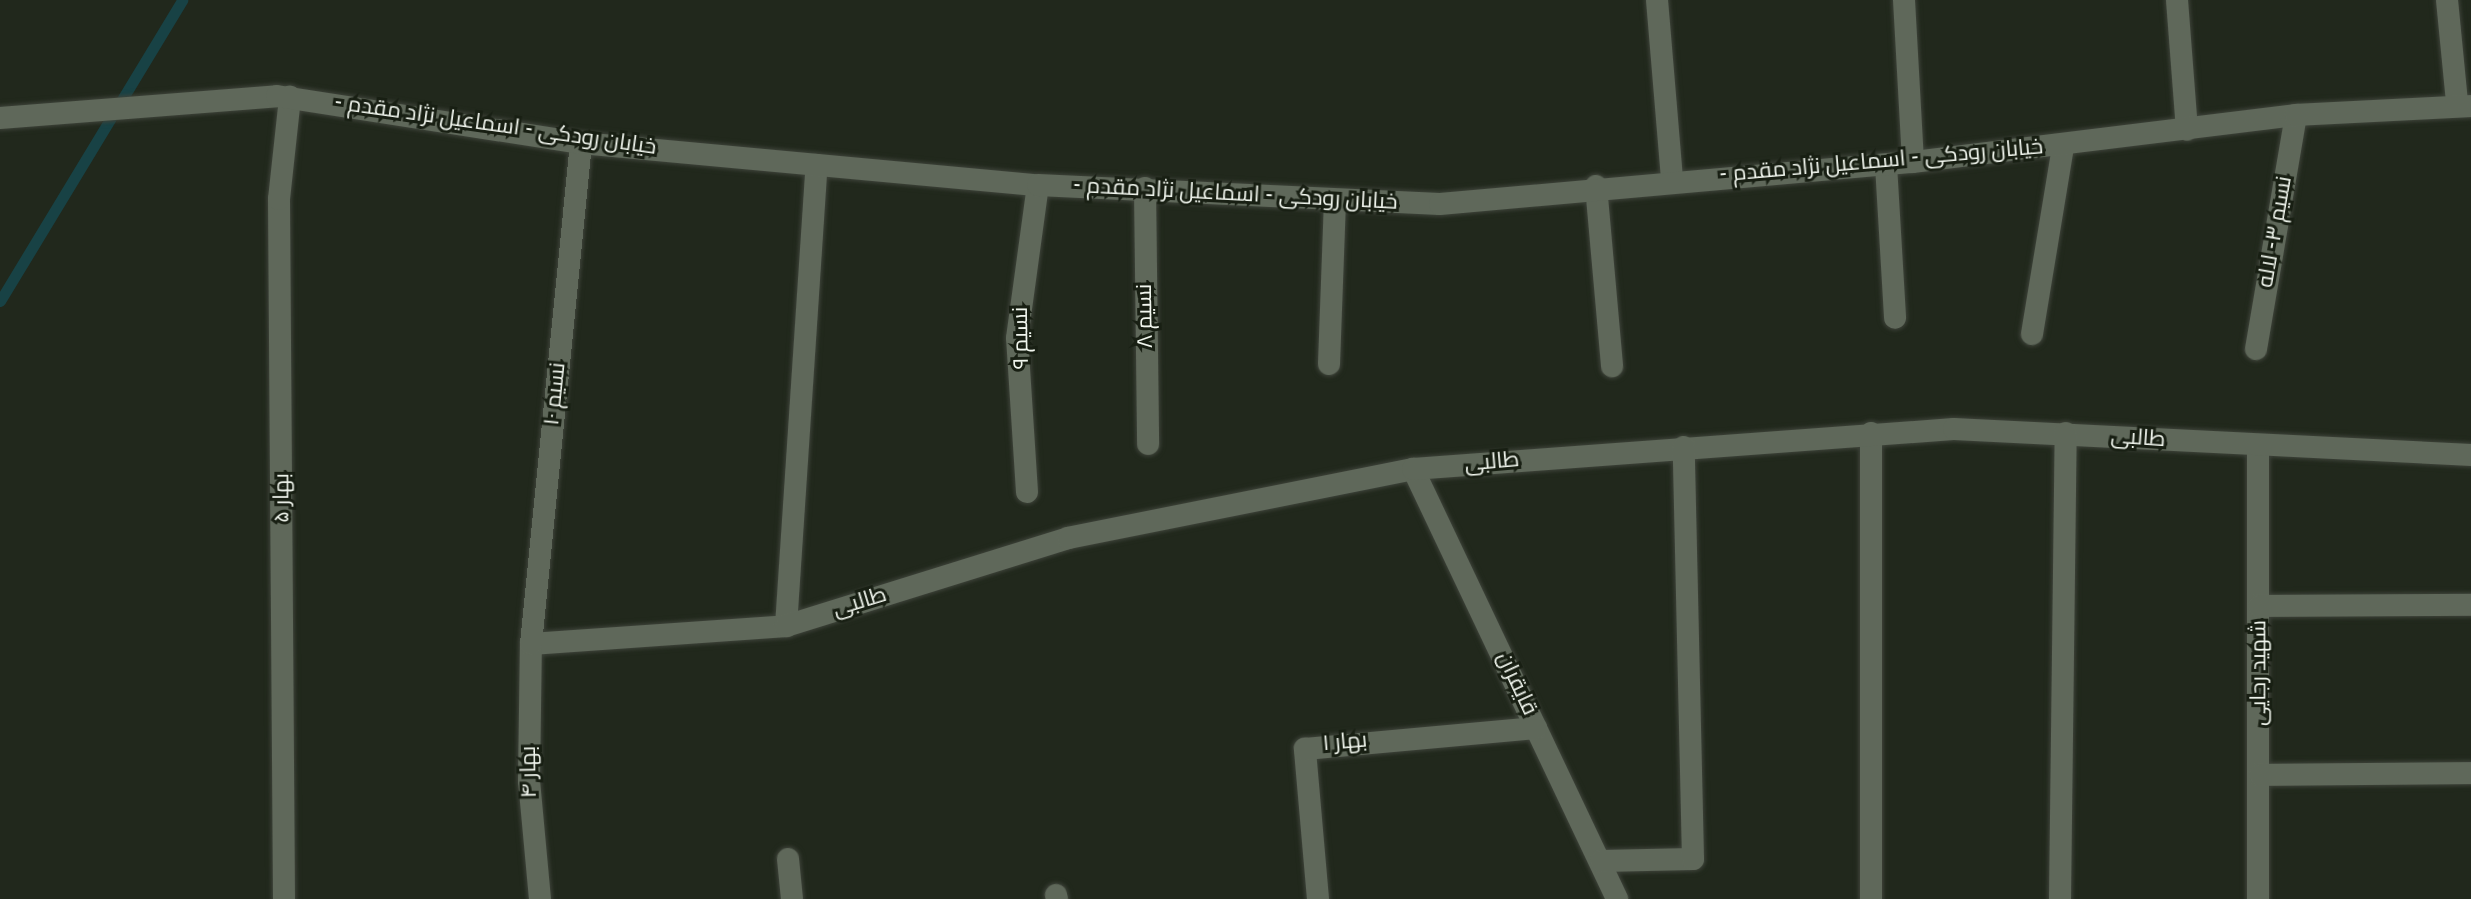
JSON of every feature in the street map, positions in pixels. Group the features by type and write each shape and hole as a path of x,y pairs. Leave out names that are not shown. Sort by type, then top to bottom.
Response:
{"street":[{"path":"1657,0 1672,179"},
{"path":"1904,0 1913,162"},
{"path":"2177,0 2187,130"},
{"path":"2447,0 2464,104"},
{"name":"- خیابان رودکی - اسماعیل نژاد مقدم","path":"0,118 290,97 581,143 817,165 1038,185 1145,188 1335,203 1440,204 1672,179 1886,165 2063,146 2296,115 2464,104"},
{"name":"بهار ۵","path":"284,899 279,199 290,97"},
{"name":"نسیم ۳- لاله","path":"2256,349 2296,115"},
{"name":"نسیم ۱۰","path":"531,644 581,143"},
{"path":"2032,334 2063,146"},
{"path":"786,626 817,165"},
{"path":"1886,165 1895,318"},
{"name":"نسیم ۹","path":"1027,492 1017,338 1038,185"},
{"path":"1596,186 1612,366"},
{"name":"نسیم ۸","path":"1145,188 1148,444"},
{"path":"1329,364 1335,203"},
{"path":"1871,433 1871,899"},
{"name":"طالبی","path":"531,644 786,626 1068,538 1413,469 1871,433 2066,433 2258,448 2471,455"},
{"path":"2060,899 2066,433"},
{"path":"1601,861 1693,859 1684,447"},
{"name":"شهید رجایی","path":"2258,448 2258,899"},
{"name":"قایقران","path":"1413,469 1617,899"},
{"path":"2259,606 2471,605"},
{"name":"بهار ۴","path":"531,644 529,781 540,899"},
{"name":"بهار ۱","path":"1318,899 1305,749 1536,728"},
{"path":"2260,775 2471,773"},
{"path":"788,859 792,899"}],"waterway":[{"path":"0,301 182,0"}]}
